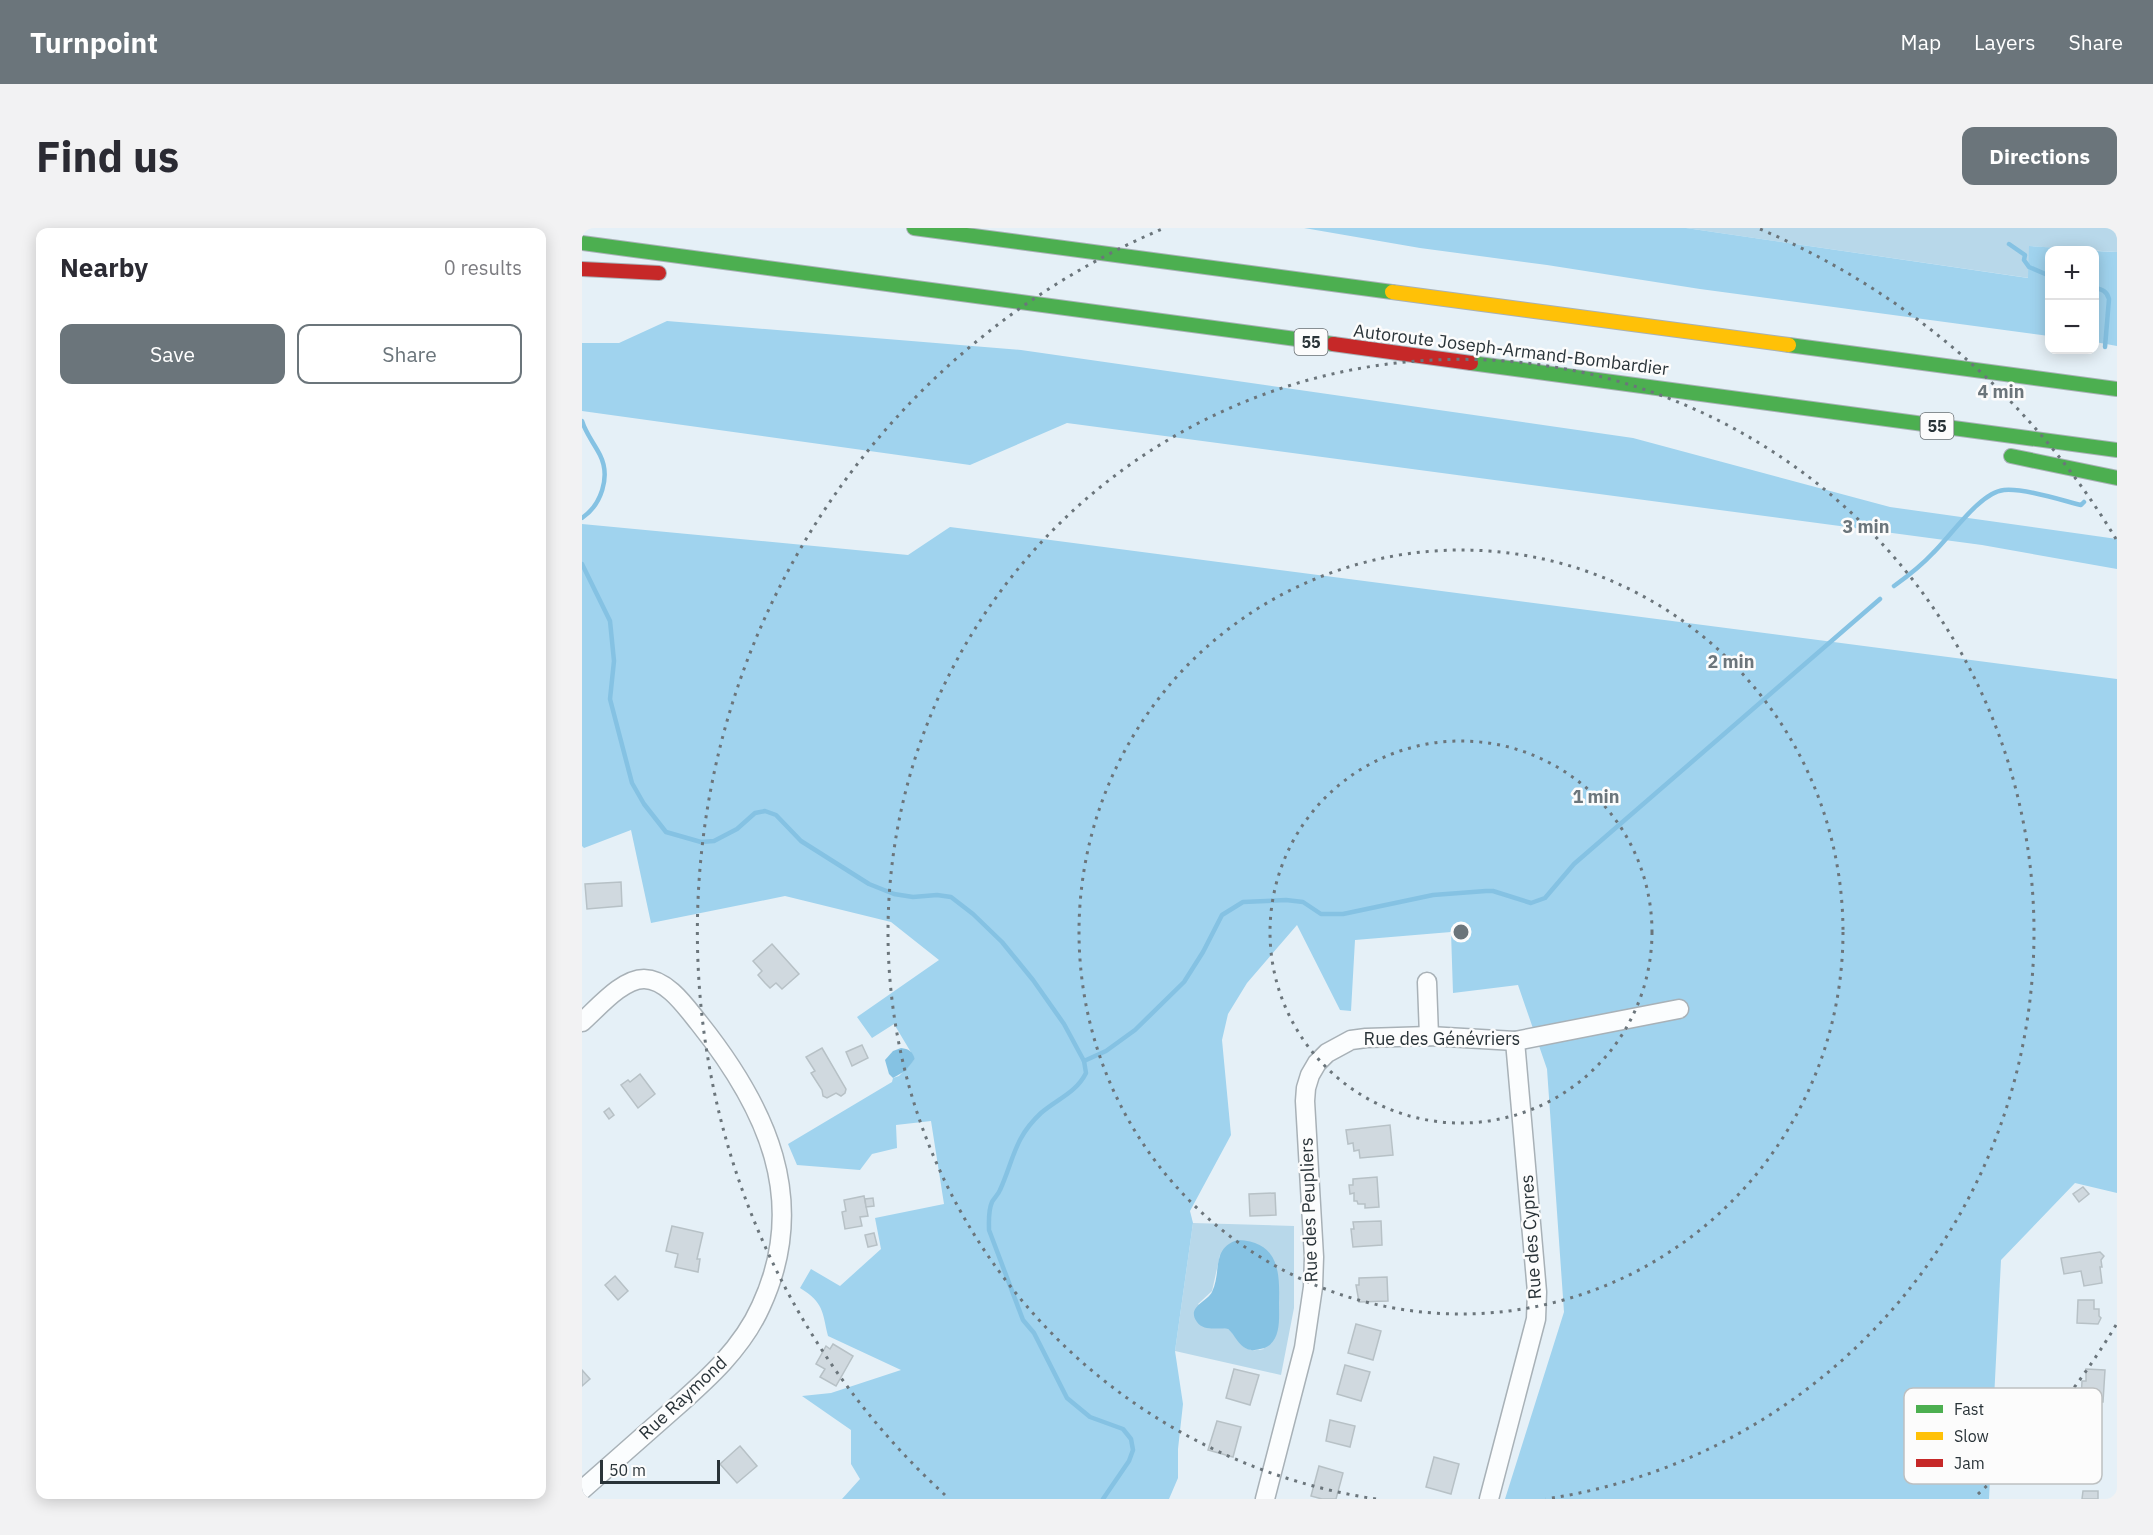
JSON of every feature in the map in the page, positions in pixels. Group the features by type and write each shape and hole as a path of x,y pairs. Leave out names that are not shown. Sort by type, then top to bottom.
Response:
{"highway":[{"path":"914,228 2117,388"},
{"path":"582,243 864,282"},
{"path":"1140,244 1262,273"},
{"path":"582,269 677,274"},
{"path":"724,276 864,282"},
{"name":"Autoroute Joseph-Armand-Bombardier","path":"864,282 2117,450"},
{"path":"1757,401 1941,441"},
{"path":"1998,453 2117,478"}],"street":[{"name":"Rue Raymond","path":"582,1022 627,983 636,979 649,979 663,985 694,1017 738,1076 756,1108 775,1156 780,1181 781,1233 771,1283 749,1330 734,1351 709,1377 582,1490"},
{"path":"1426,982 1429,1036"},
{"name":"Rue des Génévriers","path":"1317,1063 1327,1053 1351,1041 1366,1038 1429,1036 1515,1041 1679,1009"},
{"name":"Rue des Cypres","path":"1489,1499 1536,1319 1537,1292 1515,1041"},
{"name":"Rue des Peupliers","path":"1265,1499 1310,1317 1314,1257 1305,1101 1308,1081 1317,1063"}],"shaded area":[{"path":"1304,228 1686,228 2028,278 2029,246 2045,247 2045,335 1700,289 1420,248"},
{"path":"1686,228 2117,228 2117,252 2099,251 2099,246 2030,246 2029,278"},
{"path":"2099,251 2117,252 2117,346 2099,343"},
{"path":"667,321 1021,350 1633,438 1890,507 2117,539 2117,569 1982,545 1067,423 970,465 582,411 582,343 619,343"},
{"path":"582,524 908,555 950,527 2117,679 2117,1193 2075,1183 2001,1260 1995,1388 1904,1388 1904,1484 1990,1484 1989,1499 1505,1499 1564,1312 1547,1069 1518,985 1453,993 1451,932 1355,940 1351,1011 1340,1010 1297,925 1247,983 1228,1014 1222,1040 1231,1135 1190,1211 1193,1223 1175,1351 1183,1404 1178,1449 1178,1478 1169,1499 842,1499 860,1479 851,1464 851,1430 802,1396 831,1393 901,1370 828,1336 821,1308 814,1298 800,1288 811,1269 840,1286 881,1249 875,1218 944,1204 931,1121 896,1125 897,1148 872,1154 860,1170 797,1165 788,1144 892,1082 893,1078 899,1076 915,1059 894,1024 872,1038 857,1017 939,960 891,922 785,896 651,923 631,830 584,848 582,846"},
{"path":"901,1048 910,1051 915,1059 905,1071 893,1078 889,1074 885,1060 893,1051"},
{"path":"1193,1223 1294,1226 1294,1308 1281,1375 1175,1351","holes":["1220,1255 1264,1349 1251,1350 1243,1346 1228,1329 1223,1328 1198,1304 1212,1291"]},
{"path":"1238,1240 1251,1242 1269,1252 1274,1260 1279,1280 1279,1316 1276,1337 1267,1347 1257,1350 1244,1347 1228,1329 1203,1327 1194,1317 1198,1305 1212,1292 1221,1254 1230,1244"}],"building":[{"path":"621,882 622,906 587,909 585,884"},
{"path":"772,944 799,974 782,989 776,983 770,988 758,975 762,971 753,961"},
{"path":"862,1045 868,1058 852,1066 846,1052"},
{"path":"822,1048 846,1089 841,1096 836,1093 827,1098 823,1096 822,1090 811,1073 815,1071 806,1057"},
{"path":"640,1074 655,1094 638,1108 621,1085 628,1080 630,1082"},
{"path":"609,1108 614,1115 609,1119 604,1112"},
{"path":"1390,1125 1393,1155 1360,1158 1359,1150 1354,1151 1353,1143 1348,1144 1346,1130"},
{"path":"1377,1177 1379,1207 1365,1208 1365,1204 1358,1204 1354,1201 1354,1193 1350,1194 1349,1185 1353,1185 1353,1179"},
{"path":"2083,1187 2089,1194 2079,1202 2073,1194"},
{"path":"1275,1193 1276,1215 1250,1216 1249,1194"},
{"path":"864,1196 868,1216 860,1217 862,1226 845,1229 842,1212 846,1211 844,1200"},
{"path":"873,1198 874,1206 866,1207 865,1199"},
{"path":"1381,1221 1382,1245 1353,1247 1351,1229 1354,1229 1353,1222"},
{"path":"672,1226 703,1233 697,1259 700,1259 698,1272 675,1267 678,1254 666,1251"},
{"path":"874,1233 877,1245 868,1247 865,1235"},
{"path":"2100,1252 2104,1256 2101,1260 2102,1267 2100,1267 2102,1283 2084,1286 2081,1271 2064,1274 2061,1258"},
{"path":"615,1276 628,1291 618,1300 605,1285"},
{"path":"1387,1277 1388,1301 1359,1302 1356,1285 1359,1285 1359,1278"},
{"path":"2078,1300 2094,1300 2094,1309 2099,1309 2101,1318 2098,1324 2077,1323"},
{"path":"1356,1324 1381,1331 1373,1360 1348,1353"},
{"path":"833,1344 853,1356 836,1386 820,1377 825,1369 816,1364 826,1346 830,1349"},
{"path":"1345,1365 1370,1372 1361,1401 1337,1394"},
{"path":"1234,1369 1259,1375 1250,1405 1226,1398"},
{"path":"2086,1369 2105,1370 2103,1402 2102,1388 2082,1388 2082,1381 2086,1381"},
{"path":"582,1370 590,1379 582,1386"},
{"path":"1330,1420 1355,1426 1350,1447 1326,1441"},
{"path":"1217,1421 1241,1427 1233,1457 1208,1450"},
{"path":"740,1446 757,1466 737,1483 720,1464"},
{"path":"1434,1457 1459,1464 1451,1494 1426,1487"},
{"path":"1319,1466 1343,1473 1336,1499 1311,1496"},
{"path":"2083,1491 2098,1491 2098,1499 2082,1499"}],"waterway":[{"path":"2009,244 2025,255 2024,260 2029,267 2045,274"},
{"path":"2099,289 2104,291 2109,299 2105,347"},
{"path":"582,421 600,455 604,472 599,498 582,518"},
{"path":"1894,586 1928,558 1975,507 1995,493 2012,490 2081,505 2084,502"},
{"path":"582,564 610,621 614,661 610,699 632,783 644,804 666,832 701,842 714,841 737,829 755,813 765,811 776,815 801,841 869,884 894,894 913,897 937,895 951,897 973,914 1002,942 1033,980 1064,1024 1084,1061 1086,1073 1077,1086 1041,1113 1025,1131 1000,1190 991,1205 989,1230 1023,1320 1034,1333 1067,1398 1090,1417 1123,1429 1131,1439 1133,1450 1129,1461 1103,1499"},
{"path":"1084,1061 1106,1051 1135,1030 1184,982 1222,915 1243,902 1286,900 1303,902 1321,914 1343,914 1433,895 1493,891 1531,903 1545,898 1574,864 1880,599"}],"traffic: fast":[{"path":"914,228 1392,292"},
{"path":"582,243 1333,344"},
{"path":"1789,345 2117,389"},
{"path":"1471,363 2117,450"},
{"path":"2011,456 2117,478"}],"traffic: slow":[{"path":"1392,292 1789,345"}],"traffic: jam":[{"path":"582,269 659,273"},
{"path":"1333,344 1471,363"}]}
